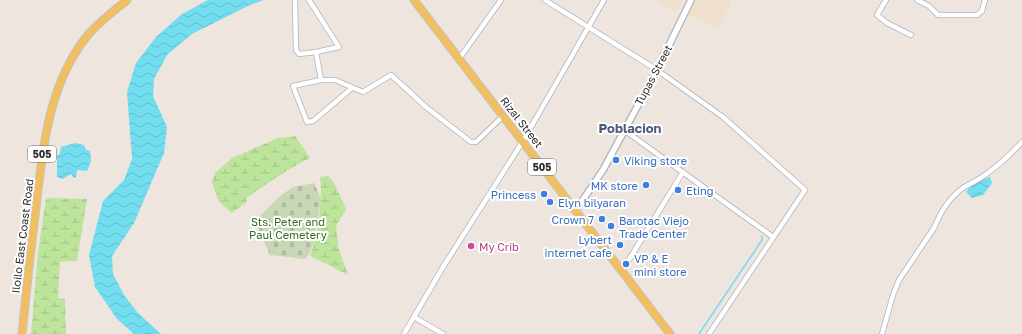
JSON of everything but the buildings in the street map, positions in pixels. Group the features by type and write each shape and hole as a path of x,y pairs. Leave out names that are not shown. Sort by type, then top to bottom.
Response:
{"main road":[{"name":"Iloilo East Coast Road","path":"22,334 42,157 50,114 61,83 74,56 88,35 127,0"},
{"name":"Rizal Street","path":"414,0 670,334"}],"street":[{"path":"294,0 296,50 299,54 339,47 309,0"},
{"path":"459,59 501,0"},
{"path":"545,0 587,28 657,70 723,117 805,190 709,334"},
{"path":"404,334 443,267 523,141 604,0"},
{"name":"Tupas Street","path":"576,210 603,170 657,70 691,0"},
{"path":"886,0 877,15 887,23 912,35"},
{"path":"917,0 929,6 938,15 977,15 982,11 985,0"},
{"path":"316,52 321,80"},
{"path":"352,88 313,121 307,122 292,86 321,80 335,80 363,92 391,75 426,107 471,142 476,142 503,116"},
{"path":"624,130 773,236"},
{"path":"882,334 893,295 899,280 934,228 946,206 962,188 982,177 1007,158 1022,142"},
{"path":"622,271 683,172"},
{"path":"414,317 443,334"}],"shaded area":[{"path":"657,0 683,0 675,13"},
{"path":"695,0 732,0 718,29 687,14"}],"green space":[{"path":"295,136 310,158 285,172 246,198 247,202 232,213 219,202 212,182 215,173 232,158 278,138"},
{"path":"328,176 334,183 346,209 336,226 339,250 348,275 310,256 319,216 321,196 320,177"},
{"name":"Sts. Peter and Paul Cemetery","path":"314,183 321,199 313,245 309,254 305,259 270,255 256,220 280,196 293,187"},
{"path":"46,198 87,199 77,261 60,262 58,298 65,299 66,334 31,334 38,253"}],"water":[{"path":"208,0 264,0 250,5 192,34 167,55 154,79 153,96 167,127 164,153 134,223 112,256 113,274 124,295 138,313 161,334 134,334 117,319 95,287 89,255 103,201 124,180 132,159 127,92 136,63 156,37 182,14"},
{"path":"75,143 84,145 86,150 90,151 91,161 87,171 77,170 76,177 74,178 71,174 63,179 57,177 57,156 60,153 61,147"},
{"path":"990,177 992,183 983,195 972,198 966,192 972,184"}],"waterway":[{"path":"699,334 762,240 762,236"}],"place":[{"name":"Viking store","path":"616,160"},
{"name":"MK store","path":"646,185"},
{"name":"Eting","path":"678,190"},
{"name":"Princess","path":"544,194"},
{"name":"Elyn bilyaran","path":"550,202"},
{"name":"Crown 7","path":"602,219"},
{"name":"Barotac Viejo Trade Center","path":"611,226"},
{"name":"Lybert internet cafe","path":"620,245"},
{"name":"My Crib","path":"471,246"},
{"name":"VP & E mini store","path":"626,264"}],"district":[{"name":"Poblacion","path":"630,128"}]}
